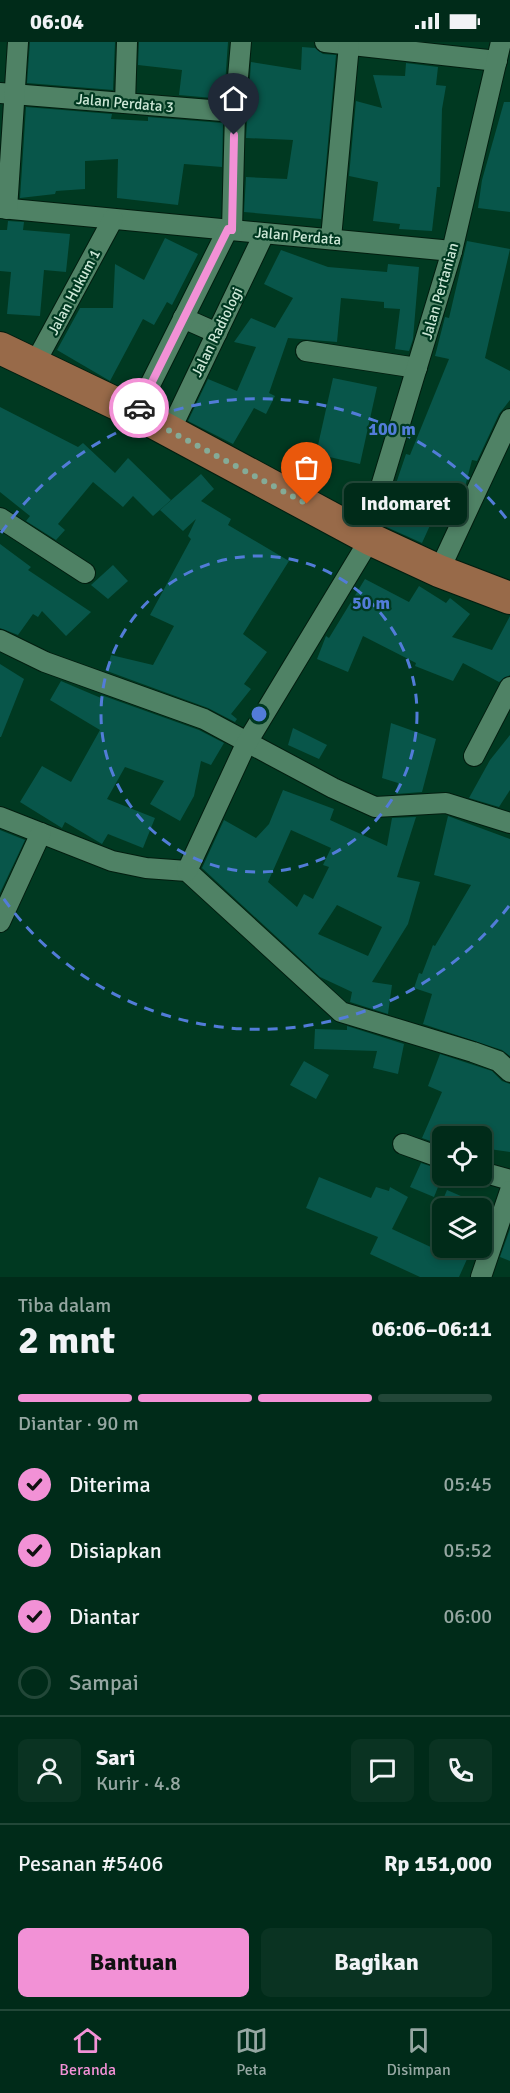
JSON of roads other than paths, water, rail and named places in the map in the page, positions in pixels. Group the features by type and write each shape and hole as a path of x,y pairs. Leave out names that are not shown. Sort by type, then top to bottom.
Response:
{"main road":[{"path":"0,348 136,413 368,537 439,571 510,598"}],"street":[{"path":"3,209 8,94 18,42"},
{"path":"124,103 127,42"},
{"path":"136,413 230,229 235,112 241,42"},
{"path":"325,42 499,51"},
{"path":"331,238 349,45"},
{"name":"Jalan Pertanian","path":"188,871 246,744 368,537 452,251 499,51"},
{"name":"Jalan Perdata 3","path":"8,94 235,112"},
{"name":"Jalan Perdata","path":"3,209 452,251"},
{"name":"Jalan Hukum 1","path":"34,365 113,219"},
{"name":"Jalan Radiologi","path":"170,431 264,234"},
{"path":"183,318 217,333"},
{"path":"306,351 417,368"},
{"path":"439,571 510,419"},
{"path":"0,518 85,573"},
{"path":"0,640 45,662 198,716 246,744 375,807 446,803 510,824"},
{"path":"474,756 510,687"},
{"path":"0,817 112,861 146,868 188,871 340,1012 473,1052 498,1062 510,1072"},
{"path":"0,922 41,833"},
{"path":"404,1144 432,1154"},
{"path":"492,1175 510,1180"},
{"path":"481,1277 510,1191"}],"place":[{"name":"Indomaret","path":"307,504"}]}
